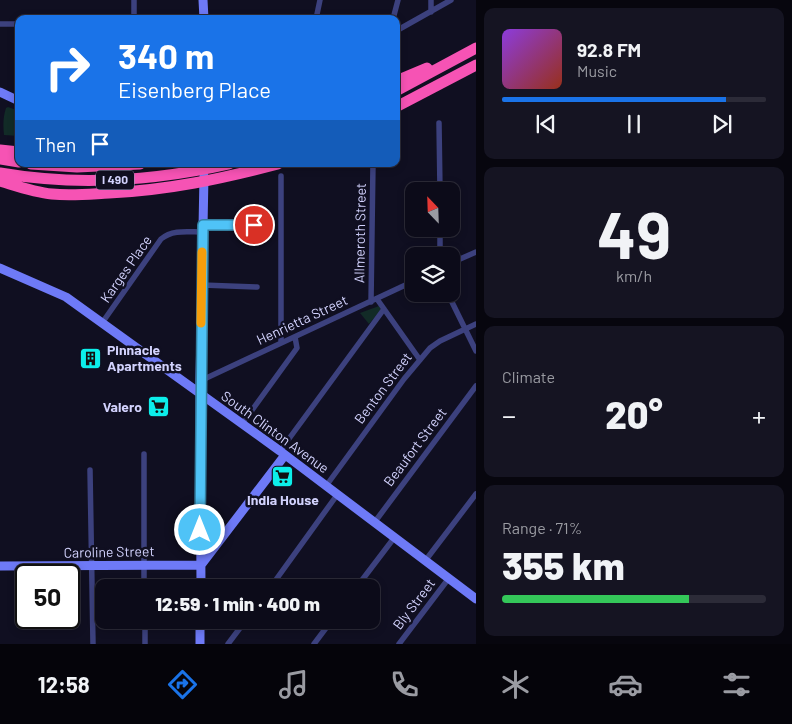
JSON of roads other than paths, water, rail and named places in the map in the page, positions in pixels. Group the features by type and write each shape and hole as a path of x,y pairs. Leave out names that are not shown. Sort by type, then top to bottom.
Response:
{"highway":[{"path":"400,79 472,50"},
{"path":"400,89 472,50"},
{"path":"400,105 476,65"},
{"path":"400,110 449,80"},
{"path":"0,150 15,152"},
{"path":"0,159 15,161"},
{"name":"I 490","path":"0,173 53,180 107,180 172,174 212,167"},
{"path":"0,181 33,191 62,194 148,190 264,167"}],"street":[{"path":"134,0 134,15"},
{"path":"203,0 204,15"},
{"path":"317,15 320,0"},
{"path":"394,15 398,0"},
{"path":"430,12 431,0"},
{"path":"400,30 451,0"},
{"path":"0,24 15,24"},
{"path":"0,92 15,99"},
{"path":"439,123 440,182"},
{"path":"201,579 200,381 204,167"},
{"name":"Allmeroth Street","path":"373,167 374,300"},
{"path":"281,176 281,343"},
{"name":"Karges Place","path":"102,323 161,239 170,233 203,228 254,225"},
{"path":"460,259 476,252"},
{"name":"South Clinton Avenue","path":"0,268 66,298 102,323 282,453 476,599"},
{"path":"202,285 257,287"},
{"name":"Henrietta Street","path":"200,381 405,285"},
{"path":"374,300 384,309 420,360"},
{"path":"452,302 476,351"},
{"path":"201,565 384,309"},
{"name":"Benton Street","path":"326,486 420,360 436,343 476,324"},
{"path":"242,424 297,348 295,337"},
{"name":"Beaufort Street","path":"374,523 476,386"},
{"path":"144,454 144,579"},
{"path":"90,470 93,644"},
{"path":"425,561 476,494"},
{"path":"276,579 337,495"},
{"path":"363,579 394,538"},
{"name":"Caroline Street","path":"0,566 201,565"},
{"name":"Bly Street","path":"399,644 448,578"},
{"path":"145,629 145,644"},
{"path":"200,629 200,644"},
{"path":"229,644 240,629"},
{"path":"314,644 325,629"}],"place":[{"name":"Pinnacle Apartments","path":"91,358"},
{"name":"Valero","path":"158,407"},
{"name":"India House","path":"283,477"}]}
